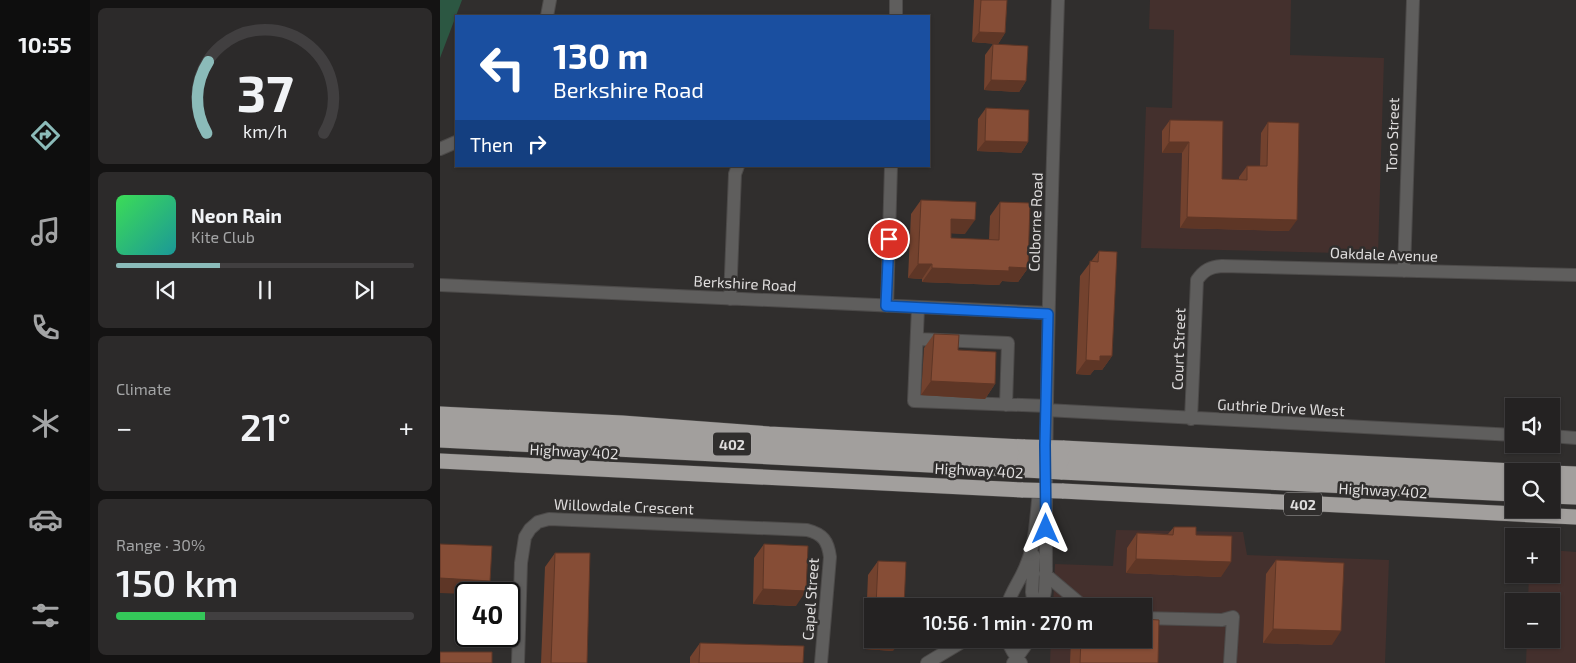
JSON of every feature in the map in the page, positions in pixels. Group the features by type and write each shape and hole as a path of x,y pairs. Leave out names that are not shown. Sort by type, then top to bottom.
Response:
{"highway":[{"path":"445,414 622,423 769,434 1025,458"},
{"name":"Highway 402","path":"440,429 1505,482"},
{"path":"440,440 1025,458"},
{"path":"1062,460 1505,471"},
{"path":"1062,460 1505,493"},
{"name":"Highway 402","path":"440,461 1576,517"},
{"path":"440,467 518,466"},
{"path":"1560,473 1576,474"},
{"path":"1560,485 1576,486"},
{"path":"1560,496 1576,497"}],"street":[{"path":"547,15 550,0"},
{"path":"896,0 896,15"},
{"name":"Colborne Road","path":"1044,598 1046,574 1045,445 1048,314 1058,0"},
{"name":"Toro Street","path":"1404,271 1413,0"},
{"path":"440,149 455,142"},
{"path":"730,299 735,174 738,167"},
{"path":"886,306 891,167"},
{"name":"Oakdale Avenue","path":"1197,280 1210,267 1222,266 1576,275"},
{"name":"Court Street","path":"1191,419 1197,280"},
{"name":"Berkshire Road","path":"440,285 1048,314"},
{"path":"918,308 916,339 1008,343 1006,405"},
{"name":"Guthrie Drive West","path":"916,339 914,401 1006,405 1191,419 1505,434"},
{"path":"1560,437 1576,438"},
{"name":"Colborne Road","path":"1009,598 1027,564 1033,540 1045,445"},
{"name":"Willowdale Crescent","path":"518,663 523,548 525,537 538,522 549,519 807,530 817,532 823,538"},
{"name":"Capel Street","path":"821,663 830,558 828,545 823,538"},
{"path":"1033,540 1033,598"},
{"path":"1046,574 1074,598"},
{"path":"1152,610 1209,611 1222,620"},
{"path":"1152,618 1222,620 1233,617 1230,663"},
{"path":"926,663 952,648"},
{"path":"1011,648 1020,662"},
{"path":"1020,662 1026,648"}],"shaded area":[{"path":"1150,0 1291,0 1290,55 1384,58 1378,254 1141,248 1146,107 1172,108 1174,30 1149,29"},
{"path":"1116,530 1243,532 1247,555 1389,560 1385,663 1050,663 1051,648 1152,648 1152,598 1053,598 1055,564 1113,566"},
{"path":"1560,551 1576,552 1576,663 1526,663 1527,648 1560,648 1560,593 1528,593 1529,583 1560,583"}],"green space":[{"path":"440,0 462,0 455,15 440,58"}],"building":[{"path":"981,0 1007,0 1005,33 979,32"},
{"path":"993,44 1028,46 1026,81 991,80"},
{"path":"986,108 1029,110 1028,142 985,141"},
{"path":"1170,120 1223,121 1222,179 1247,180 1247,166 1267,166 1268,122 1299,123 1297,220 1187,217 1189,142 1169,142"},
{"path":"921,200 976,202 975,220 951,219 951,238 999,240 1000,202 1030,203 1028,268 1009,267 1009,271 932,268 932,264 918,264"},
{"path":"1099,251 1117,252 1112,356 1100,356 1100,361 1086,360 1090,261 1098,262"},
{"path":"934,334 959,335 958,350 996,352 995,384 931,381"},
{"path":"1174,527 1196,527 1196,535 1232,536 1231,562 1136,559 1137,533 1173,535"},
{"path":"440,544 492,546 490,581 440,578"},
{"path":"764,544 808,546 806,591 763,589"},
{"path":"555,553 590,553 587,663 551,663"},
{"path":"1276,560 1344,563 1341,631 1273,629"},
{"path":"878,561 906,562 904,598 876,598"},
{"path":"1152,620 1159,620 1158,663 1080,663 1081,648 1152,648"},
{"path":"700,643 804,646 803,663 699,663"},
{"path":"440,652 492,652 492,663 440,663"}],"route":[{"path":"889,239 886,306 1048,314 1045,445 1046,529"}]}
